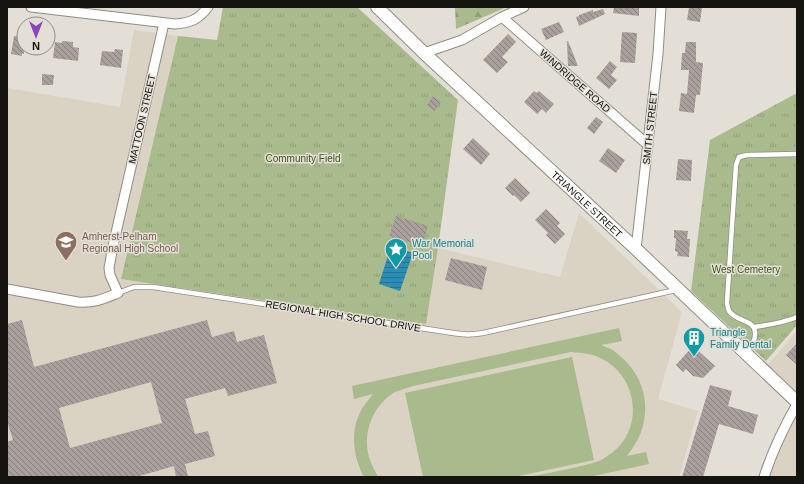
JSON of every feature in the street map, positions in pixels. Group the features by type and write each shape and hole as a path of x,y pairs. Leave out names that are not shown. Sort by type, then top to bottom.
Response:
{"main road":[{"name":"TRIANGLE STREET","path":"377,7 424,53 636,249 797,403"}],"street":[{"path":"32,7 175,24 190,22 204,13 208,7"},
{"path":"424,53 462,40 502,17 524,7"},
{"name":"SMITH STREET","path":"636,249 658,54 661,7"},
{"name":"WINDRIDGE ROAD","path":"502,17 648,145"},
{"name":"MATTOON STREET","path":"118,293 110,275 109,268 164,23"},
{"name":"REGIONAL HIGH SCHOOL DRIVE","path":"7,289 78,302 100,300 118,293"},
{"path":"764,477 768,465 797,403"}],"lane":[{"path":"746,353 754,343 756,330 750,324 732,315 728,310 727,302 736,165 739,157 747,155 797,154"},
{"name":"REGIONAL HIGH SCHOOL DRIVE","path":"118,293 134,287 153,287 464,335 474,335 678,289"},
{"path":"754,327 785,322 797,317"}],"shaded area":[{"name":"Amherst-Pelham Regional High School","path":"134,30 178,36 121,278 425,323 438,248 560,277 579,213 682,312 658,399 698,411 679,477 7,477 7,88 120,107"},
{"path":"797,331 797,402 763,370"},
{"path":"797,404 797,477 764,477"}],"green space":[{"name":"Community Field","path":"223,7 357,7 458,100 426,324 121,279 178,36 217,40"},
{"path":"455,7 507,7 456,29"},
{"name":"West Cemetery","path":"797,93 797,325 766,361 691,291 710,140"},
{"path":"619,328 622,341 601,345 613,350 619,355 628,364 639,381 645,401 644,421 638,439 627,456 646,452 649,464 589,477 529,477 600,461 613,452 623,442 629,430 633,405 625,380 617,370 606,361 589,354 571,352 413,386 395,392 381,404 375,412 368,429 367,448 372,465 378,477 364,477 358,462 354,446 354,438 356,422 360,412 373,394 354,399 352,386"},
{"path":"572,357 594,460 514,477 423,477 405,393"}],"water":[{"name":"War Memorial Pool","path":"391,246 413,253 400,291 379,284"}],"building":[{"path":"614,7 639,7 639,16 613,13"},
{"path":"689,7 702,7 700,22 687,20"},
{"path":"603,9 605,14 579,26 576,17 593,10 593,12"},
{"path":"559,22 564,32 546,40 541,29"},
{"path":"622,32 637,33 635,63 620,62"},
{"path":"508,34 516,42 502,57 508,62 497,73 483,60"},
{"path":"14,36 16,36 16,55 11,54"},
{"path":"62,41 73,42 73,47 79,48 78,61 53,58 53,56 56,56 56,42 62,43"},
{"path":"568,41 578,66 568,66"},
{"path":"686,42 696,42 696,62 703,63 700,95 696,95 694,113 679,111 681,93 687,94 689,70 681,70 682,53 685,53"},
{"path":"115,49 123,50 121,68 100,65 102,51 114,52"},
{"path":"610,61 617,67 611,75 617,80 609,89 596,78"},
{"path":"42,74 54,75 53,85 42,85"},
{"path":"534,91 537,93 539,91 554,104 546,113 542,109 537,114 524,102"},
{"path":"433,96 441,102 435,111 427,105"},
{"path":"596,117 603,122 594,134 587,128"},
{"path":"473,138 490,154 481,165 463,149"},
{"path":"608,148 625,160 616,173 599,161"},
{"path":"678,159 692,160 691,181 676,180"},
{"path":"515,178 530,193 521,202 505,188"},
{"path":"546,209 560,223 557,226 565,234 555,244 546,235 548,233 535,220"},
{"path":"396,216 428,226 422,246 389,236"},
{"path":"674,230 688,231 687,239 690,239 689,257 677,256 678,252 675,251 676,238 674,238"},
{"path":"451,258 487,267 482,290 445,280"},
{"path":"22,320 34,367 207,320 212,337 234,331 237,342 264,335 277,383 228,396 225,388 185,399 195,434 208,431 215,456 185,464 188,477 176,477 174,466 136,477 7,477 7,442 13,440 7,421 7,324","holes":["151,382 162,423 70,448 59,408"]},
{"path":"797,343 797,365 786,355"},
{"name":"Triangle Family Dental","path":"693,346 715,366 703,378 693,376 686,369 683,372 676,365"},
{"path":"710,385 732,391 728,406 758,415 753,434 719,424 703,477 682,477"}],"place":[{"name":"Amherst-Pelham Regional High School","path":"66,262"},
{"name":"War Memorial Pool","path":"396,268"},
{"name":"Triangle Family Dental","path":"694,358"}]}
